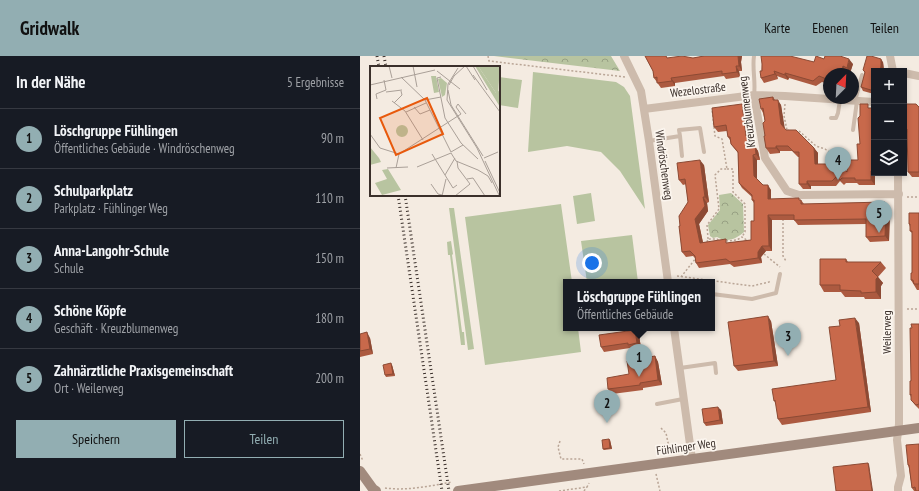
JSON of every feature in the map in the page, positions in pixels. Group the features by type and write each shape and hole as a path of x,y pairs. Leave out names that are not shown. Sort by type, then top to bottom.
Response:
{"street":[{"name":"Windröschenweg","path":"624,56 641,91 667,279"},
{"path":"890,56 893,68"},
{"path":"907,74 919,76"},
{"name":"Wezelostraße","path":"644,109 754,95 823,99"},
{"name":"Kreuzblumenweg","path":"754,95 765,158 787,191 799,194 899,195"},
{"name":"Wezelostraße","path":"859,101 871,102"},
{"name":"Weilerweg","path":"898,176 899,417 897,440 901,476 898,491"},
{"path":"674,331 692,459"},
{"name":"Fühlinger Weg","path":"454,487 588,478 692,459 919,428"},
{"path":"362,467 374,489 379,489"}],"lane":[{"name":"Kreuzblumenweg","path":"754,56 753,64 756,84 754,95"},
{"path":"859,88 862,75"},
{"path":"831,118 836,118 839,104"},
{"path":"853,130 856,104"},
{"path":"682,156 679,130 700,128 704,152"},
{"path":"649,141 680,136"},
{"path":"715,294 752,299 776,293 780,274"},
{"path":"679,368 715,363 716,373"},
{"path":"657,404 683,399"}],"path":[{"path":"488,56 489,61 635,78"},
{"path":"785,96 784,116 787,130 799,131 816,146 825,149 840,159 850,158 843,149"},
{"path":"711,101 715,136 722,139 727,169"},
{"path":"706,246 708,239 707,225 719,209 715,175 721,169 733,169 733,192 745,204 745,232 742,237 737,240 722,242 717,239 708,239"},
{"path":"899,195 919,197"},
{"path":"783,219 783,256 786,261"},
{"path":"742,237 748,241"},
{"path":"764,254 783,269"},
{"path":"681,277 696,258"},
{"path":"715,281 752,286 769,282 780,274"},
{"path":"667,279 681,277 697,279"},
{"path":"899,309 919,309"},
{"path":"661,428 666,433 670,454"},
{"path":"560,441 558,447 561,459 582,459 588,478 587,487 584,491"},
{"path":"360,454 362,467"},
{"path":"379,489 386,488 398,491 454,487"},
{"path":"559,491 587,487"}],"green space":[{"path":"494,56 611,56 620,71"},
{"path":"533,72 616,82 624,87 630,96 645,209 620,171 601,152 567,146 528,152"},
{"path":"500,77 522,80 518,108 500,105"},
{"path":"591,193 595,221 577,224 573,196"},
{"path":"731,193 743,204 744,232 738,237 728,240 717,237 713,238 710,236 708,225 720,210 719,195"},
{"path":"561,204 572,279 563,279 563,331 578,331 581,352 485,365 465,217"},
{"path":"449,208 454,208 474,349 468,350"},
{"path":"632,235 638,279 587,279 581,241"},
{"path":"451,241 462,332 464,332 465,345 461,345 450,255 448,255 447,242"}],"building":[{"path":"645,56 666,56 667,58 682,56 693,58 704,56 738,56 739,66 736,66 737,72 722,74 722,71 671,78 672,81 657,83 657,77 654,78 653,71"},
{"path":"761,56 790,56 814,62 816,56 824,59 825,56 840,56 849,59 847,68 843,66 842,68 823,68 823,78 819,76 813,81 774,71 775,74 761,78 760,71 762,71"},
{"path":"867,56 881,59 881,68 871,68 871,90 861,87 865,72 863,70"},
{"path":"773,97 773,100 778,100 781,124 786,130 796,130 814,148 815,164 835,164 837,162 847,172 847,160 858,160 857,144 860,144 858,118 860,116 860,104 868,104 868,108 871,108 871,180 842,178 840,180 837,176 832,181 807,181 807,184 799,184 799,152 794,152 788,146 766,148 763,123 765,121 763,108 761,109 759,99"},
{"path":"742,104 746,136 755,146 756,154 753,155 754,176 763,185 768,185 768,199 799,198 799,200 801,200 801,204 885,202 885,236 866,237 866,219 794,220 794,215 768,215 769,246 762,246 758,252 758,258 730,262 726,259 696,263 695,256 690,251 682,252 679,216 688,202 685,179 679,180 677,163 700,160 705,206 695,219 700,243 726,239 726,243 751,240 751,221 754,221 754,200 752,200 752,195 739,183 738,152 731,144 726,125 714,127 712,108"},
{"path":"907,104 916,104 919,107 919,172 908,172"},
{"path":"909,213 919,213 919,284 914,284 913,280 911,280 912,231 910,231"},
{"path":"820,259 846,259 846,262 881,262 872,271 878,277 876,279 876,292 861,293 861,291 840,290 840,285 820,285"},
{"path":"768,316 774,361 734,366 728,322"},
{"path":"855,318 868,407 778,419 772,389 836,380 829,327 840,326 839,320"},
{"path":"911,324 919,324 919,404 916,405 911,400 911,394 910,395"},
{"path":"635,331 637,343 601,347 599,335"},
{"path":"367,332 370,349 360,351 360,334"},
{"path":"655,356 658,380 640,383 640,385 608,389 607,378 629,374 627,361"},
{"path":"391,363 393,374 385,375 383,365"},
{"path":"718,407 720,420 704,423 702,409"},
{"path":"609,439 610,448 603,449 602,440"},
{"path":"919,444 919,491 916,491 915,487 912,488 906,445"},
{"path":"868,463 872,491 836,491 833,467"}],"railway":[{"path":"377,56 379,66"},
{"path":"384,56 386,66"},
{"path":"398,196 442,491"},
{"path":"405,196 449,491"}],"place":[{"name":"Schöne Köpfe","path":"838,180"},
{"name":"Zahnärztliche Praxisgemeinschaft","path":"879,233"},
{"name":"Anna-Langohr-Schule","path":"788,356"},
{"name":"Löschgruppe Fühlingen","path":"639,377"},
{"name":"Schulparkplatz","path":"607,423"}]}
